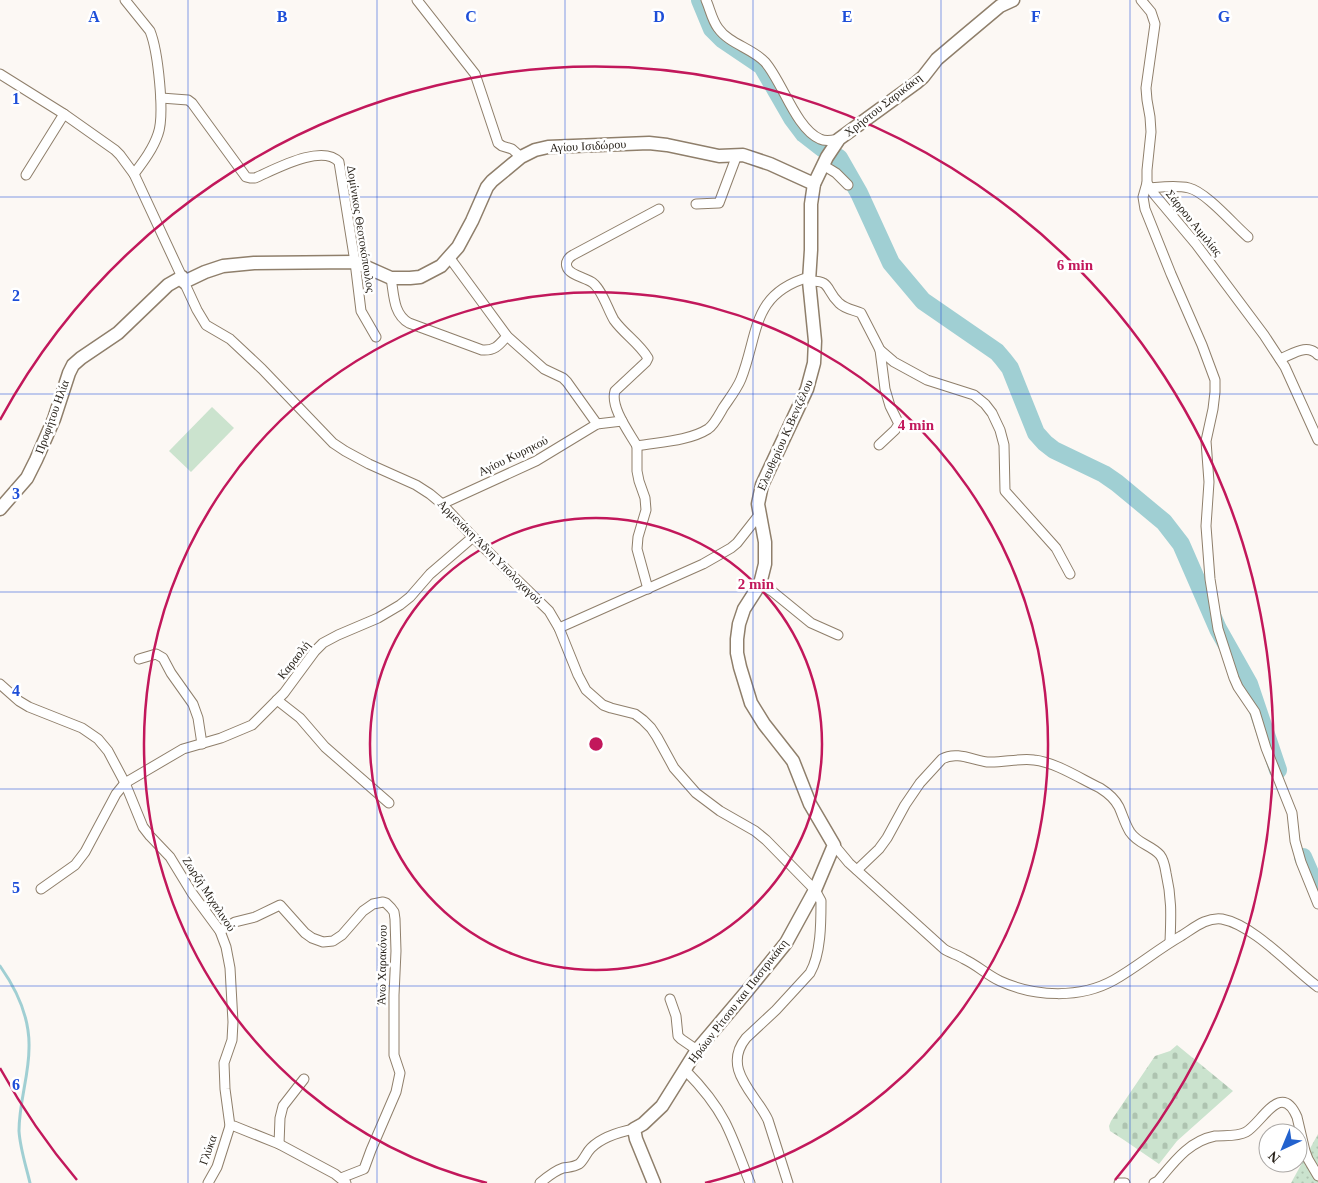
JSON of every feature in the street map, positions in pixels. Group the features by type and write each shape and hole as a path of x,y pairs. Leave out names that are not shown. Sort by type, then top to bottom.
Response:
{"main road":[{"name":"Χρήστου Σαρικάκη","path":"814,184 831,152 916,83 940,56 963,36 1000,6 1013,0"},
{"name":"Αγίου Ισιδώρου","path":"183,280 229,265 254,262 355,262 391,278 420,277 441,266 458,247 467,232 486,187 492,181 521,157 535,150 553,146 649,143 719,156 736,155 751,157 814,184"},
{"name":"Ελευθερίου Κ.Βενιζέλου","path":"814,184 811,204 812,250 809,279 815,341 813,370 808,389 758,497 759,515 765,542 764,570 760,584 744,609 739,624 737,653 751,704 793,761 810,804 834,844"},
{"name":"Προφήτου Ηλία","path":"0,509 27,478 53,422 73,365 118,334 168,285 183,280"},
{"path":"815,890 834,844"},
{"name":"Ηρώων Ρίτσου και Παστρικάκη","path":"634,1129 643,1124 662,1106 697,1050 786,942 815,890"},
{"path":"634,1129 636,1139 654,1183"}],"street":[{"path":"126,0 152,36 155,46 161,98 159,132 146,159 134,174"},
{"path":"417,0 475,74 498,143 512,148 521,157"},
{"path":"706,0 722,33 765,62 797,115 809,131 817,138 823,140 831,152 836,173 848,185"},
{"path":"1141,0 1151,12 1155,24 1146,88 1151,132 1147,170 1148,185 1143,196 1145,209 1202,345 1214,380 1214,400 1206,441 1210,482 1206,526 1210,579 1218,628 1234,678 1255,712 1266,748 1290,808 1301,862 1318,904"},
{"name":"Αρμενάκη Άδνη Υπολοχαγού","path":"0,74 64,114 120,155 134,174 197,310 206,325 230,339 262,369 333,443 369,464 416,485 442,504 549,611 559,628 578,676 586,690 603,705 634,714 643,720 657,737 674,768 696,793 720,811 766,840 815,890"},
{"name":"Δομίνικος Θεοτοκόπουλος","path":"161,98 188,100 192,103 246,176 250,178 255,178 308,156 331,156 339,162 361,311 376,338"},
{"path":"26,175 64,114"},
{"path":"696,204 719,203 736,155"},
{"path":"1148,185 1181,186 1194,189 1248,238"},
{"name":"Σάρρου Αιμιλίας","path":"1148,185 1171,216 1196,244 1264,335 1285,367 1318,440"},
{"path":"648,589 637,549 638,537 646,510 645,498 637,471 637,446 622,421 613,400 615,391 648,358 617,324 597,288 570,272 566,267 569,258 573,254 660,210"},
{"path":"449,258 507,336 544,369 563,378 597,424"},
{"path":"391,278 396,309 399,315 409,323 482,350 492,350 507,336"},
{"path":"637,446 698,435 710,428 741,380 756,326 763,310 772,297 781,289 809,279 823,281 840,304 861,313 880,350 885,389 898,424 895,430 879,445"},
{"path":"1280,359 1309,348 1318,355"},
{"path":"880,350 894,362 909,371 927,380 974,394 985,404 992,413 1004,444 1004,491 1056,548 1070,574"},
{"name":"Αγίου Κυρηκού","path":"442,504 536,461 597,424 622,421"},
{"path":"559,628 703,564 737,543 759,515"},
{"name":"Καραολή","path":"125,782 183,750 248,728 284,693 323,643 338,634 378,618 400,605 410,597 430,574 474,538"},
{"path":"760,584 773,592 811,623 838,635"},
{"path":"139,659 156,654 163,658 193,704 202,744"},
{"name":"Ζωρζή Μιχαλινού","path":"0,684 19,701 29,707 82,728 92,734 108,752 125,782 143,827 170,857 192,893 220,931 226,947 230,968 233,1022 232,1040 224,1063 230,1126"},
{"path":"277,700 300,718 325,747 389,803"},
{"path":"857,870 879,850 905,805 942,759 957,756 988,762 1026,759 1048,762 1107,793 1119,807 1126,826 1134,837 1160,856 1165,868 1170,892 1170,942"},
{"path":"41,889 75,865 85,852 116,794 125,782"},
{"path":"834,844 849,863 944,949 1000,981 1024,989 1059,994 1096,988 1115,980 1199,924 1215,919 1230,921 1265,942 1318,987"},
{"path":"788,1183 768,1120 744,1085 738,1070 737,1057 746,1038 776,1010 813,968 819,943 821,910 821,902 815,890"},
{"name":"Άνω Χαρακόνου","path":"220,931 235,922 255,917 280,905 305,933 318,941 327,942 342,935 363,911 373,904 386,903 394,912 396,951 394,1055 400,1073 396,1092 364,1168 344,1181"},
{"path":"670,999 676,1016 678,1036 697,1050"},
{"path":"685,1070 695,1080 724,1120 750,1183"},
{"path":"279,1144 280,1118 283,1106 304,1079"},
{"path":"1154,1183 1190,1147 1209,1138 1244,1133 1278,1103 1287,1104 1295,1112 1305,1151 1318,1176"},
{"path":"230,1126 279,1144 344,1181"},
{"name":"Γλύκα","path":"208,1183 217,1167 230,1126"},
{"path":"540,1183 564,1168 580,1163 586,1153 598,1142 622,1131 634,1129"},
{"path":"1119,1183 1125,1183"}],"green space":[{"path":"212,407 234,428 191,472 169,451"},
{"path":"1177,1045 1233,1091 1177,1141 1159,1164 1110,1131 1109,1126 1155,1056 1170,1051"},
{"path":"1318,1134 1318,1183 1291,1183 1297,1173 1308,1173 1308,1152"}],"waterway":[{"path":"700,0 712,29 722,39 762,66 792,118 804,134 839,158 859,193 891,263 923,301 997,352 1010,368 1036,433 1054,450 1104,474 1117,483 1164,522 1181,544 1218,629 1249,684 1278,770"},
{"path":"1303,857 1318,891"},
{"path":"0,966 17,995 25,1015 29,1037 29,1058 19,1131 30,1183"}]}
